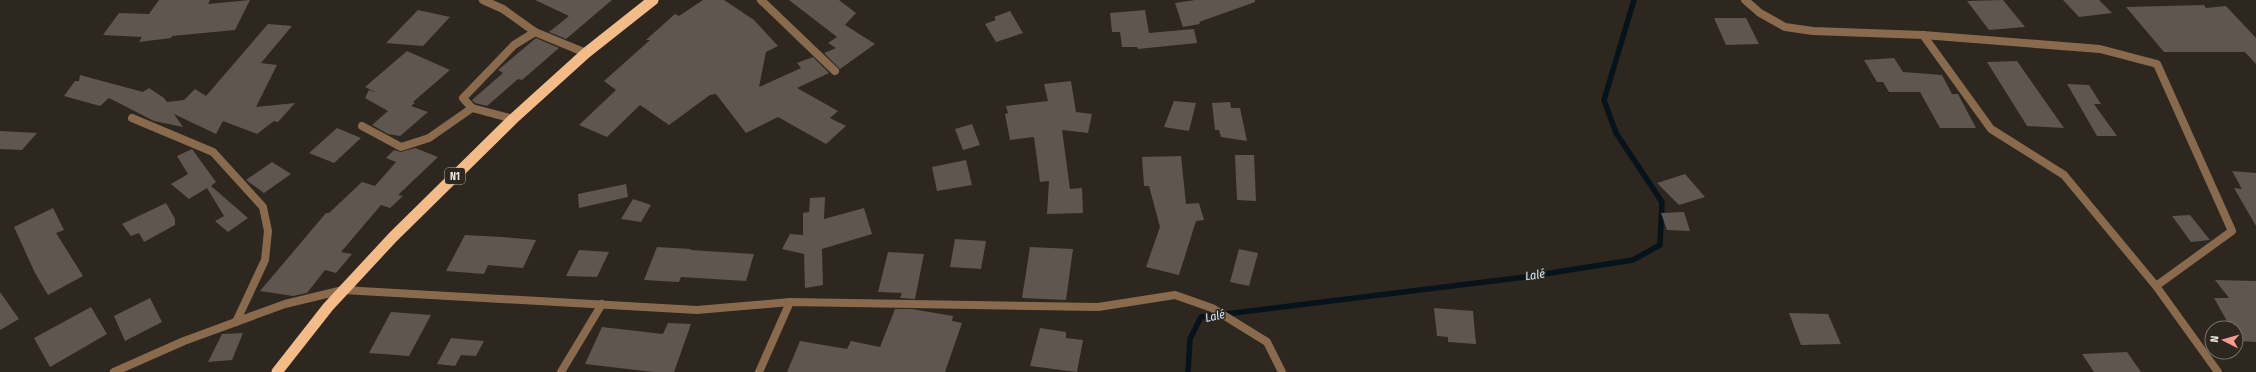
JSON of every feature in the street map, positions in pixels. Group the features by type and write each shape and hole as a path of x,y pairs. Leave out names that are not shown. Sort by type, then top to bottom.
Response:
{"highway":[{"name":"N1","path":"277,372 343,290 393,237 512,119 586,53 653,0"}],"street":[{"path":"483,0 503,9 535,32 586,53"},
{"path":"761,0 835,70"},
{"path":"1746,0 1760,13 1785,27 1813,31 1923,35 2100,49 2157,64 2232,231 2156,286"},
{"path":"512,119 472,108 463,98 514,45 535,32"},
{"path":"1923,35 1991,129 2064,175 2156,286 2218,372"},
{"path":"362,126 401,147 429,138 472,108"},
{"path":"132,118 213,152 263,207 268,231 265,260 236,322"},
{"path":"114,372 184,341 286,304 343,290 697,310 790,302 1098,307 1175,295 1212,308 1267,342 1282,372"},
{"path":"759,372 790,302"},
{"path":"561,372 602,304"}],"building":[{"path":"159,0 210,0 208,4 250,0 235,30 172,36 171,38 139,42 142,37 103,35 119,13 149,14"},
{"path":"535,0 612,0 566,39 549,32 569,16"},
{"path":"703,0 724,0 754,20 778,46 766,52 759,87 801,68 797,63 813,57 829,73 797,88 838,111 830,118 846,126 826,144 778,117 746,133 716,94 710,95 669,125 640,105 607,137 579,125 616,90 604,81 650,40 646,40 675,14 679,16"},
{"path":"789,0 839,0 856,13 845,25 875,44 840,69 824,53 836,48 828,43 837,37"},
{"path":"1195,0 1255,0 1255,2 1199,22 1200,24 1183,27 1175,3"},
{"path":"2003,0 2025,27 1989,30 1967,1"},
{"path":"2063,0 2099,0 2112,13 2079,17"},
{"path":"2204,5 2206,8 2226,6 2256,38 2256,64 2245,52 2164,52 2126,7"},
{"path":"418,10 450,17 423,46 386,43"},
{"path":"1145,10 1149,33 1194,29 1197,43 1138,49 1137,47 1122,47 1120,32 1112,32 1110,13"},
{"path":"1010,11 1023,33 996,42 985,24 996,20 994,17"},
{"path":"1714,18 1746,18 1759,44 1726,45"},
{"path":"268,24 292,26 261,63 277,65 256,107 295,103 278,122 274,121 257,134 223,121 216,134 174,114 183,127 154,121 109,98 100,106 64,96 75,81 79,81 80,75 143,92 149,88 164,98 167,102 184,100 195,89 206,96"},
{"path":"536,38 559,48 522,80 518,79 487,106 475,103 472,100 503,73 498,70"},
{"path":"407,51 450,70 413,102 415,103 411,106 428,112 400,136 388,134 372,125 388,111 365,98 369,90 377,93 365,87"},
{"path":"1894,58 1903,72 1942,75 1952,94 1958,94 1976,128 1940,128 1920,92 1889,92 1883,82 1877,82 1864,60"},
{"path":"2017,61 2064,128 2027,126 1987,62"},
{"path":"1071,81 1076,112 1092,114 1088,133 1062,130 1070,189 1082,188 1083,213 1047,214 1049,181 1040,182 1034,137 1010,140 1005,114 1008,113 1006,106 1048,101 1044,84"},
{"path":"2067,84 2089,85 2101,104 2094,104 2117,136 2097,136"},
{"path":"1174,101 1196,103 1189,131 1164,127"},
{"path":"1230,102 1231,108 1240,108 1247,141 1221,137 1219,130 1215,130 1212,103"},
{"path":"972,124 980,145 963,150 955,129"},
{"path":"337,128 361,138 334,163 309,153"},
{"path":"0,131 37,133 22,150 0,149"},
{"path":"415,148 438,157 398,195 403,196 390,208 381,205 341,252 352,254 336,273 325,270 307,293 293,296 260,291 326,213 329,213 362,182 375,186 396,162 386,158 394,150 401,152"},
{"path":"192,149 216,182 211,186 248,218 228,232 215,221 224,216 207,188 189,199 171,184 188,174 177,156"},
{"path":"1235,155 1254,155 1256,201 1237,200"},
{"path":"1181,156 1186,204 1199,203 1204,220 1196,221 1179,275 1146,267 1160,227 1149,186 1144,186 1142,157"},
{"path":"966,160 972,185 937,191 932,167"},
{"path":"272,162 291,174 264,193 246,180"},
{"path":"2232,171 2256,173 2256,226 2234,188 2242,189"},
{"path":"1685,174 1705,197 1679,205 1657,183"},
{"path":"626,184 628,197 579,208 578,194"},
{"path":"825,197 824,219 864,208 872,234 822,249 823,285 805,288 804,254 782,249 790,234 803,235 803,213 809,212 810,198"},
{"path":"633,199 651,205 641,222 621,219"},
{"path":"166,203 175,219 175,225 144,242 139,233 131,236 122,224"},
{"path":"53,208 64,230 56,233 83,276 48,295 35,273 14,227"},
{"path":"1684,212 1690,231 1667,230 1661,213"},
{"path":"2190,215 2210,240 2191,242 2172,216"},
{"path":"465,235 536,240 523,268 488,265 484,274 446,271"},
{"path":"955,239 986,241 981,269 950,267"},
{"path":"657,247 754,254 746,281 681,277 679,282 644,280"},
{"path":"1030,247 1073,249 1066,300 1022,298"},
{"path":"1239,249 1258,253 1249,286 1230,282"},
{"path":"579,250 609,252 597,277 566,276"},
{"path":"888,252 924,254 915,299 900,298 902,293 878,292"},
{"path":"2215,280 2256,281 2256,342 2244,341 2244,320 2226,320 2214,298 2229,298"},
{"path":"0,292 19,319 0,330"},
{"path":"150,298 162,322 125,341 114,316"},
{"path":"91,307 107,334 50,367 34,338"},
{"path":"1434,308 1473,311 1476,344 1448,342 1448,337 1437,336"},
{"path":"895,309 912,309 953,316 952,321 962,323 945,372 787,372 800,341 847,349 851,341 880,347"},
{"path":"391,312 431,315 409,356 369,353"},
{"path":"1789,313 1828,314 1841,344 1801,345"},
{"path":"668,323 691,324 674,372 653,372 585,364 602,327 663,334"},
{"path":"1040,328 1066,332 1066,338 1083,340 1077,372 1030,366"},
{"path":"243,333 232,360 208,362 222,334"},
{"path":"451,338 484,341 476,356 461,355 455,366 437,364"},
{"path":"2127,352 2141,372 2094,372 2082,354"}],"waterway":[{"name":"Lalé","path":"1188,372 1190,339 1201,317 1525,277 1633,260 1660,245 1662,202 1616,133 1604,100 1634,0"}]}
